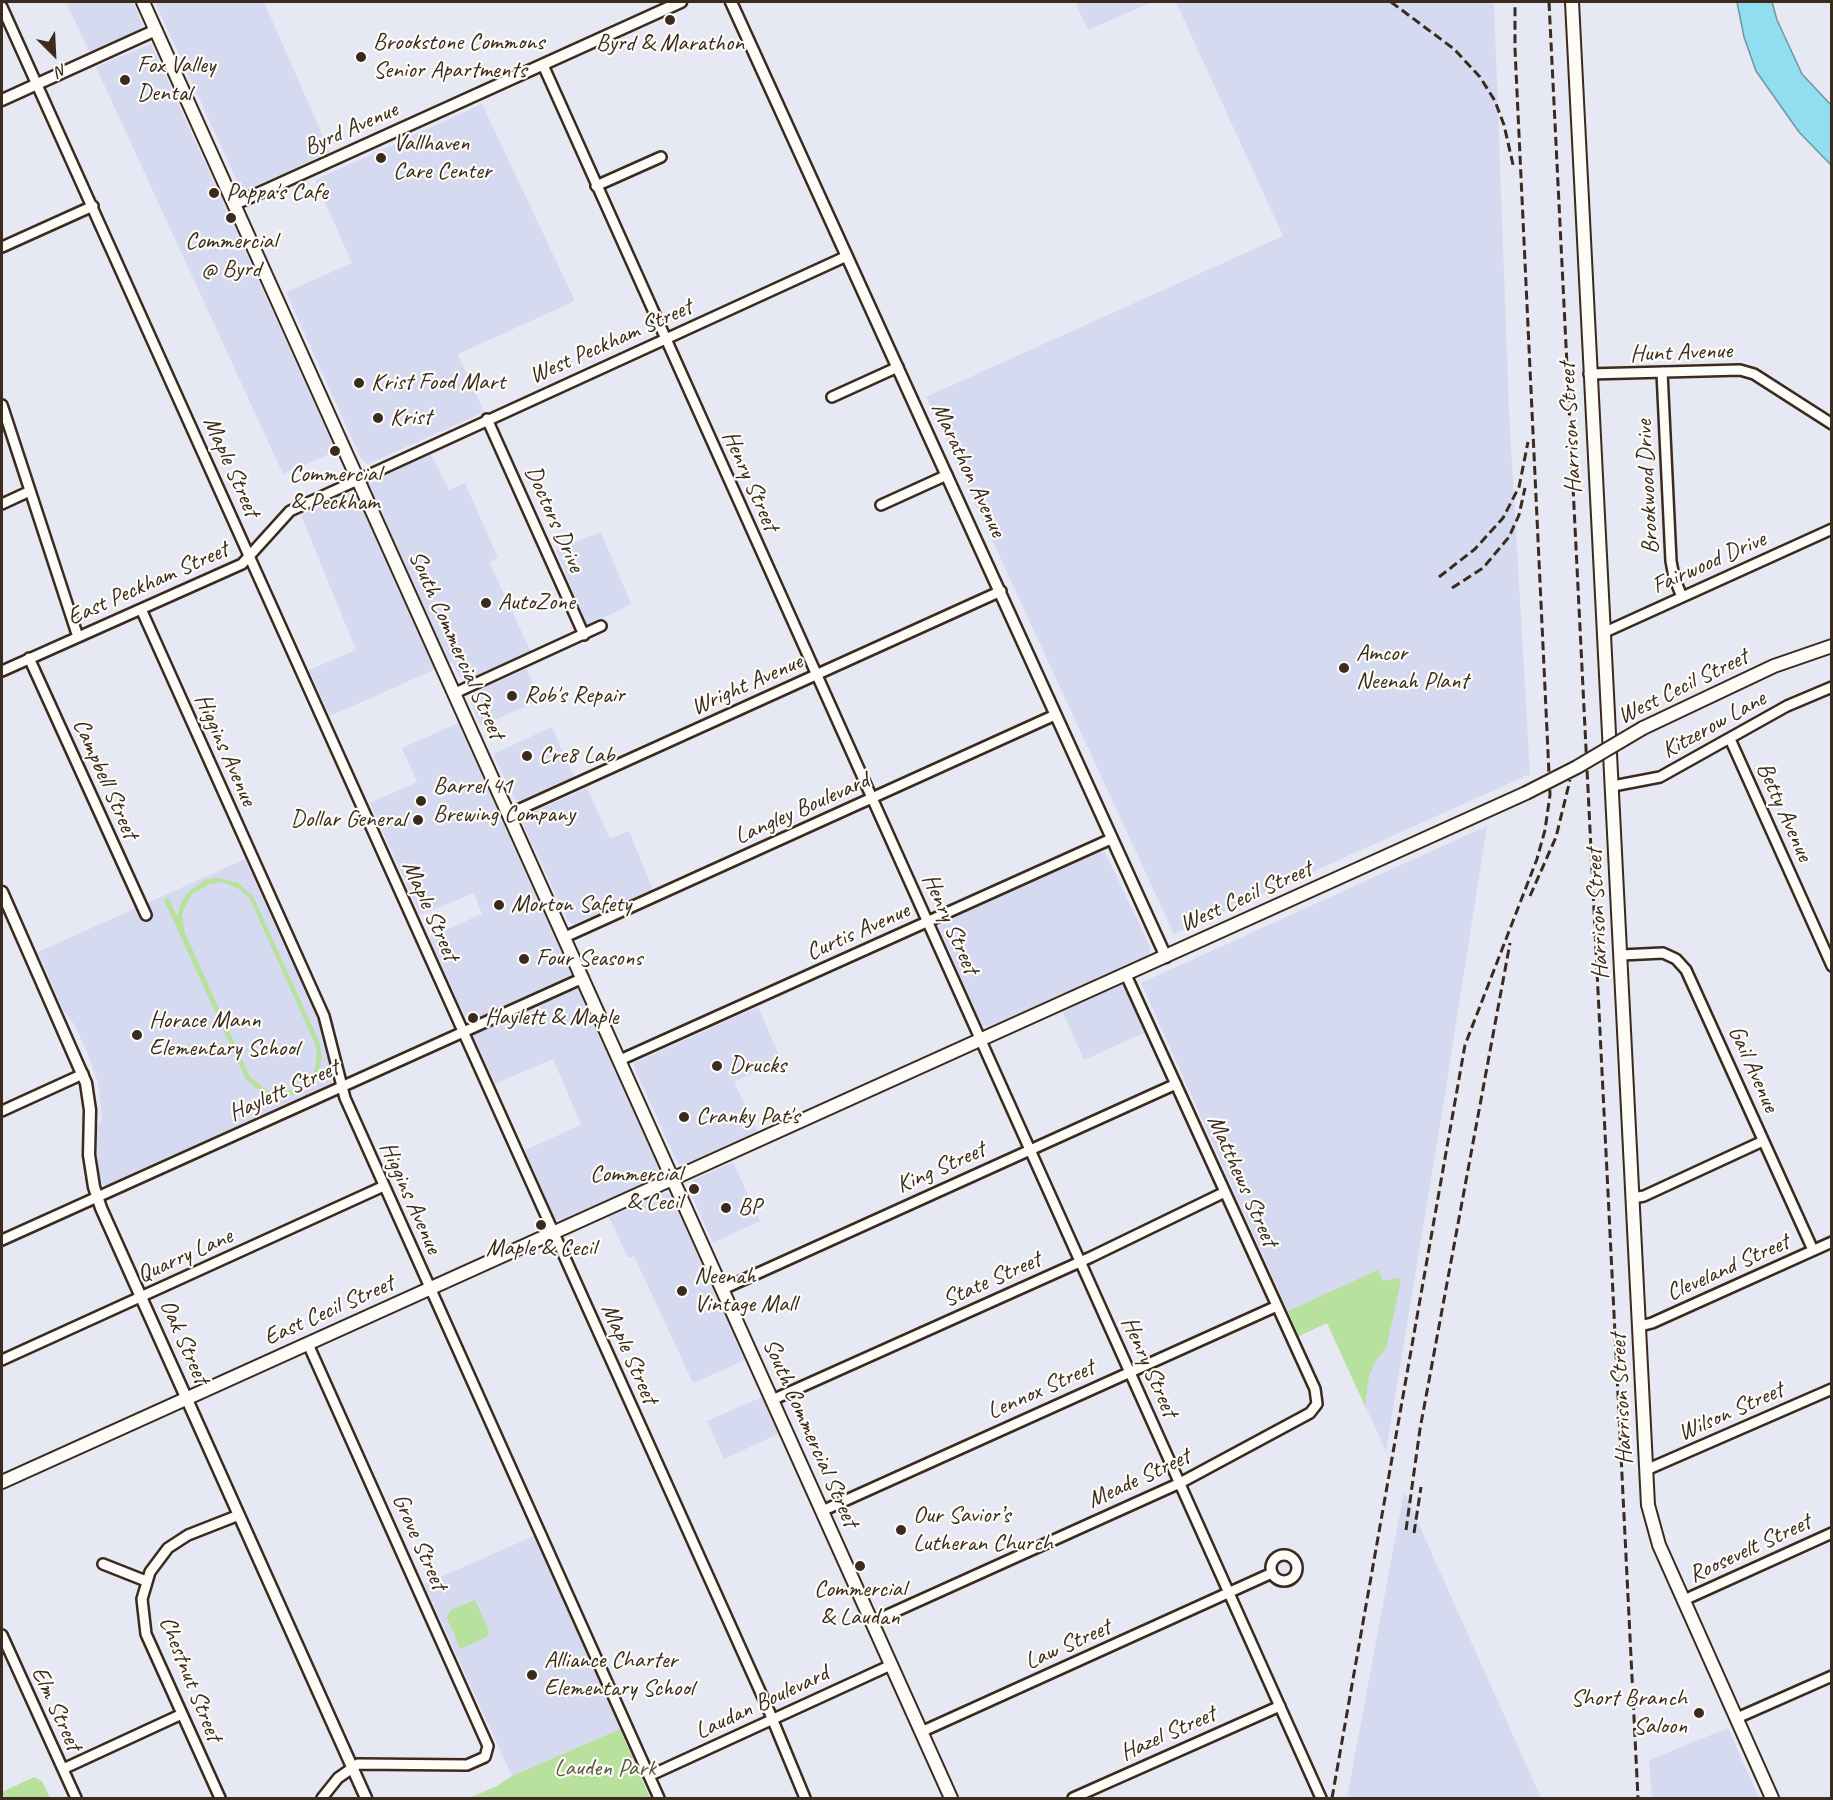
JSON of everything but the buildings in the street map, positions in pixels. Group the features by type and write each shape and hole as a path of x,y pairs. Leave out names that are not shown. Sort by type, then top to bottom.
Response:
{"main road":[{"name":"South Commercial Street","path":"143,2 951,1798"},
{"name":"Harrison Street","path":"1572,2 1602,633 1613,786 1648,1505 1654,1532 1772,1798"},
{"name":"West Cecil Street","path":"672,1179 1526,793 1571,771 1643,728 1774,666 1832,646"},
{"name":"East Cecil Street","path":"2,1482 672,1179"}],"street":[{"name":"Byrd Avenue","path":"235,204 681,2"},
{"name":"Marathon Avenue","path":"731,2 1166,957"},
{"name":"Maple Street","path":"2,7 806,1798"},
{"path":"2,100 156,30"},
{"name":"Henry Street","path":"543,65 1322,1798"},
{"path":"596,186 661,157"},
{"path":"2,247 93,206"},
{"name":"West Peckham Street","path":"358,478 847,256"},
{"path":"832,397 898,367"},
{"name":"Hunt Avenue","path":"1589,374 1745,370 1832,424"},
{"name":"Brookwood Drive","path":"1662,372 1671,561 1682,597"},
{"path":"2,405 78,637"},
{"name":"Doctors Drive","path":"487,418 584,635"},
{"path":"881,505 947,476"},
{"name":"East Peckham Street","path":"2,671 242,564 290,511 358,478"},
{"path":"2,504 30,491"},
{"name":"Fairwood Drive","path":"1602,633 1832,529"},
{"name":"Wright Avenue","path":"509,814 1001,591"},
{"name":"Higgins Avenue","path":"141,609 324,1016 341,1087 384,1186 659,1798"},
{"path":"455,693 601,626"},
{"name":"Campbell Street","path":"29,658 146,915"},
{"name":"Kitzerow Lane","path":"1613,786 1660,777 1787,706 1832,687"},
{"name":"Langley Boulevard","path":"565,937 1055,715"},
{"name":"Betty Avenue","path":"1730,739 1832,966"},
{"name":"Curtis Avenue","path":"620,1060 1111,839"},
{"name":"Oak Street","path":"2,892 83,1074 90,1110 89,1155 97,1197 366,1798"},
{"name":"Gail Avenue","path":"1621,955 1663,953 1682,964 1813,1250"},
{"name":"Matthews Street","path":"1126,975 1315,1389 1317,1404"},
{"name":"Haylett Street","path":"2,1240 583,978"},
{"path":"2,1111 83,1074"},
{"name":"King Street","path":"723,1289 1176,1084"},
{"path":"1633,1198 1644,1196 1763,1141"},
{"name":"Quarry Lane","path":"2,1360 384,1186"},
{"name":"State Street","path":"772,1400 1080,1261 1226,1192"},
{"name":"Cleveland Street","path":"1640,1326 1652,1323 1832,1242"},
{"name":"Lennox Street","path":"822,1511 1277,1306"},
{"name":"Grove Street","path":"308,1344 486,1736 488,1746 485,1757 467,1765 368,1762 352,1766"},
{"name":"Wilson Street","path":"1646,1470 1832,1389"},
{"name":"Meade Street","path":"872,1622 1179,1483 1310,1413 1317,1404"},
{"name":"Chestnut Street","path":"220,1798 144,1626 142,1599 146,1581 158,1559 174,1543 239,1515"},
{"name":"Roosevelt Street","path":"1684,1600 1832,1533"},
{"path":"103,1564 146,1581"},
{"name":"Law Street","path":"921,1732 1272,1573"},
{"name":"Elm Street","path":"2,1635 76,1798"},
{"name":"Laudan Boulevard","path":"649,1776 891,1665"},
{"path":"1737,1718 1832,1676"},
{"name":"Hazel Street","path":"1073,1798 1280,1706"},
{"path":"63,1769 182,1714"},
{"path":"322,1798 338,1778 352,1766"}],"shaded area":[{"path":"66,2 133,2 143,25 139,30 90,53"},
{"path":"155,2 264,2 330,152 242,192"},
{"path":"1075,2 1152,2 1088,30"},
{"path":"1176,2 1494,2 1509,411 1530,774 1174,934 926,397 1283,236"},
{"path":"151,44 336,451 283,474 96,67"},
{"path":"482,104 575,301 458,354 484,412 368,464 361,459 286,292 352,263 315,180"},
{"path":"431,454 449,490 465,483 498,558 489,562 531,652 463,682 452,662 330,716 309,670 356,650 301,515"},
{"path":"601,532 631,604 587,626 556,550"},
{"path":"526,669 540,700 481,726 469,699 470,695"},
{"path":"458,723 660,1171 657,1178 563,1220 555,1219 525,1150 581,1125 553,1059 495,1084 429,937 482,914 474,893 420,915 370,803 417,782 402,748"},
{"path":"552,727 574,777 522,800 515,800 493,754"},
{"path":"587,788 610,839 629,831 653,890 574,924 568,921 523,824 526,815"},
{"path":"1487,826 1386,1451 1327,1323 1299,1336 1141,983"},
{"path":"1105,852 1151,949 1148,956 1118,971 1146,1032 1084,1060 1056,997 988,1027 981,1025 939,927 943,922 1095,853"},
{"name":"Horace Mann Elementary School","path":"245,859 323,1030 332,1083 110,1184 102,1185 98,1166 97,1128 102,1119 98,1083 87,1052 74,1024 63,1010 38,952"},
{"path":"758,1007 781,1060 734,1082 758,1132 684,1164 678,1164 634,1063"},
{"path":"733,1162 760,1221 713,1243 691,1194 691,1186 693,1180"},
{"path":"662,1192 670,1194 745,1360 693,1383 634,1256 628,1258 608,1215"},
{"path":"762,1397 778,1434 724,1459 707,1421"},
{"path":"1404,1491 1436,1563 1541,1798 1347,1798"},
{"path":"534,1536 620,1729 512,1776 424,1584"},
{"path":"1728,1728 1759,1798 1652,1798 1649,1760"}],"green space":[{"path":"216,878 237,882 253,896 319,1041 322,1056 318,1075 310,1085 293,1095 265,1095 246,1080 164,900 168,897 177,916 181,903 189,891 205,880","holes":["223,882 241,890 250,899 315,1044 317,1055 314,1072 308,1080 294,1090 268,1091 250,1077 185,933 182,914 191,895 209,884"]},
{"path":"1378,1270 1383,1281 1400,1278 1400,1286 1386,1349 1376,1360 1369,1376 1365,1406 1327,1323 1299,1336 1288,1311"},
{"path":"475,1600 489,1630 487,1637 460,1649 447,1618 451,1610"},
{"name":"Lauden Park","path":"620,1729 650,1798 469,1798 497,1786 512,1776"},
{"path":"34,1777 42,1781 50,1798 2,1798 2,1792"}],"water":[{"path":"1737,2 1772,2 1777,20 1802,74 1831,105 1831,165 1799,132 1756,71 1744,37"}],"railway":[{"path":"1391,2 1454,49 1480,77 1495,101 1504,125 1514,169"},
{"path":"1332,1798 1465,1045 1537,859 1545,830 1550,795 1515,49 1515,2"},
{"path":"1549,2 1638,1798"},
{"path":"1439,577 1475,549 1503,518 1519,487 1528,442"},
{"path":"1452,588 1483,568 1509,537 1519,515 1525,488"},
{"path":"1530,896 1556,837 1570,780"},
{"path":"1406,1530 1420,1429 1510,943"},
{"path":"1414,1533 1421,1487"}],"place":[{"name":"Byrd & Marathon","path":"670,20"},
{"name":"Brookstone Commons Senior Apartments","path":"361,57"},
{"name":"Fox Valley Dental","path":"125,80"},
{"name":"Vallhaven Care Center","path":"381,158"},
{"name":"Pappa's Cafe","path":"214,193"},
{"name":"Commercial @ Byrd","path":"231,218"},
{"name":"Krist Food Mart","path":"359,383"},
{"name":"Krist","path":"378,418"},
{"name":"Commercial & Peckham","path":"335,451"},
{"name":"AutoZone","path":"486,603"},
{"name":"Amcor Neenah Plant","path":"1344,668"},
{"name":"Rob's Repair","path":"512,696"},
{"name":"Cre8 Lab","path":"527,756"},
{"name":"Barrel 41 Brewing Company","path":"421,801"},
{"name":"Dollar General","path":"418,820"},
{"name":"Morton Safety","path":"499,905"},
{"name":"Four Seasons","path":"524,959"},
{"name":"Haylett & Maple","path":"473,1018"},
{"name":"Horace Mann Elementary School","path":"137,1035"},
{"name":"Drucks","path":"717,1066"},
{"name":"Cranky Pat's","path":"684,1117"},
{"name":"Commercial & Cecil","path":"694,1189"},
{"name":"BP","path":"726,1208"},
{"name":"Maple & Cecil","path":"541,1225"},
{"name":"Neenah Vintage Mall","path":"682,1291"},
{"name":"Our Savior’s Lutheran Church","path":"901,1530"},
{"name":"Commercial & Laudan","path":"860,1566"},
{"name":"Alliance Charter Elementary School","path":"532,1675"},
{"name":"Short Branch Saloon","path":"1699,1713"}]}
